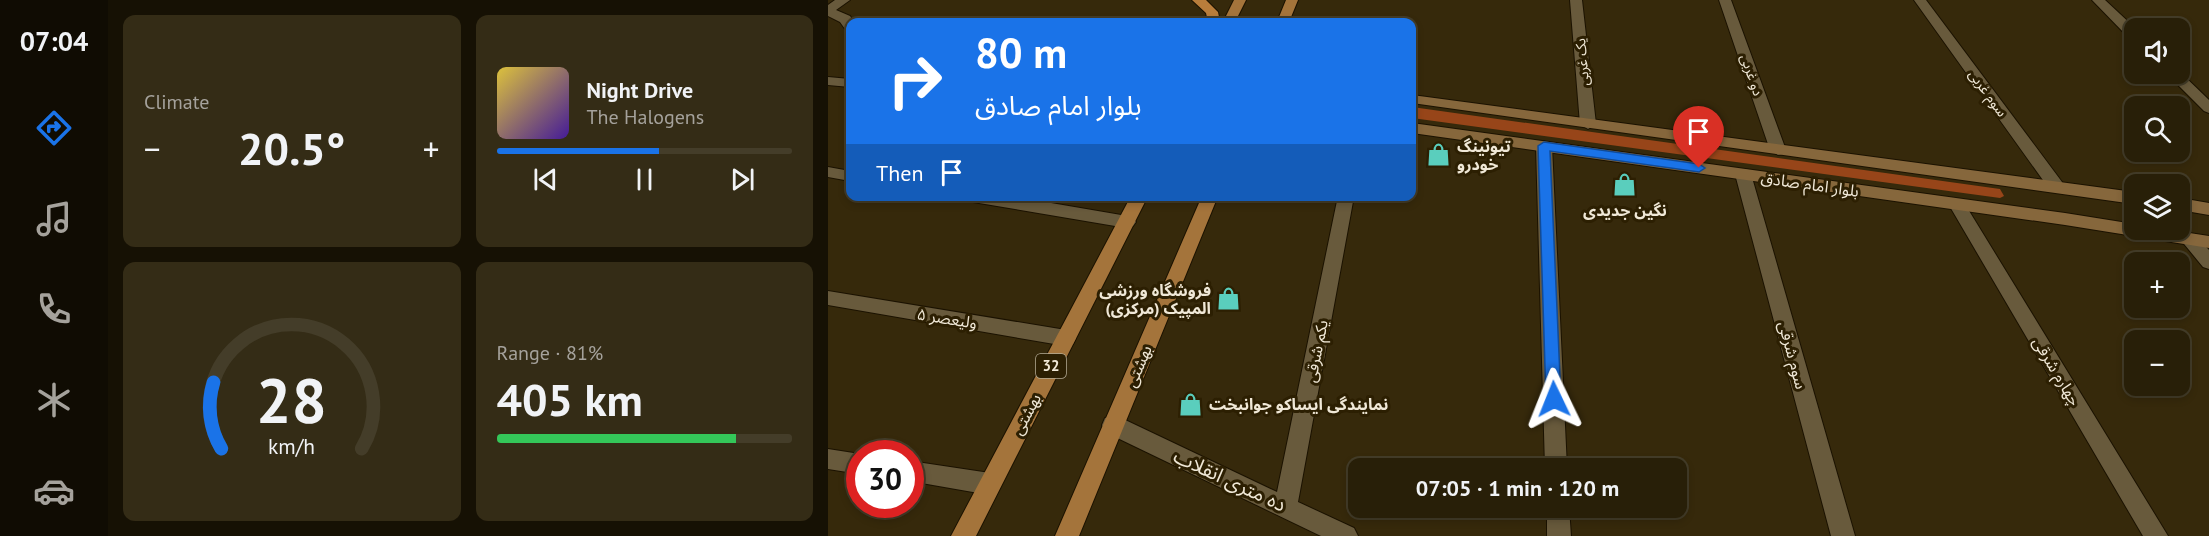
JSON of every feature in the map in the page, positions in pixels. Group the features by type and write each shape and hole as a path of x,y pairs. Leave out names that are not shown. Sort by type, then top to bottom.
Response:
{"highway":[{"path":"1198,0 1212,12 1213,18"}],"main road":[{"path":"1230,18 1240,0"},
{"path":"1285,18 1292,0"},
{"name":"بلوار امام صادق","path":"1416,100 2124,196"},
{"name":"بلوار امام صادق","path":"1416,129 2124,229"},
{"path":"2056,186 2065,219"},
{"name":"بهشتی","path":"963,536 1138,201"},
{"name":"بهشتى","path":"1067,536 1208,201"},
{"path":"2190,206 2209,209"},
{"name":"بلوار امام صادق","path":"2190,239 2209,242"}],"street":[{"path":"828,11 844,0"},
{"name":"یک غربی","path":"1576,0 1588,124"},
{"name":"دو غربی","path":"1725,0 1778,150"},
{"name":"سوم غربی","path":"1920,0 2056,186"},
{"path":"2098,0 2124,25"},
{"path":"828,11 846,20"},
{"path":"828,81 846,83"},
{"path":"2184,84 2209,108"},
{"path":"1544,146 1556,458"},
{"path":"828,172 846,175"},
{"name":"سوم شرقی","path":"1743,174 1843,536"},
{"path":"1003,201 1127,222"},
{"name":"یکم شرقی","path":"1286,506 1345,201"},
{"name":"چهارم شرقی","path":"1957,205 2156,536"},
{"path":"2190,240 2209,262"},
{"name":"ولیعصر ۵","path":"828,298 1066,338"},
{"name":"ده متری انقلاب","path":"1113,425 1346,536"},
{"path":"828,459 846,462"},
{"path":"924,473 990,484"},
{"path":"1558,518 1559,536"}],"shaded area":[{"path":"1416,108 2000,189 2004,196 2000,198 1416,119"}],"place":[{"name":"تیونینگ خودرو","path":"1439,155"},
{"name":"نگین جدیدی","path":"1625,185"},
{"name":"فروشگاه ورزشی المپیک (مرکزی)","path":"1229,299"},
{"name":"نمایندگی ایساکو جوانبخت","path":"1191,404"}],"route":[{"path":"1554,399 1544,146 1699,168"}]}
